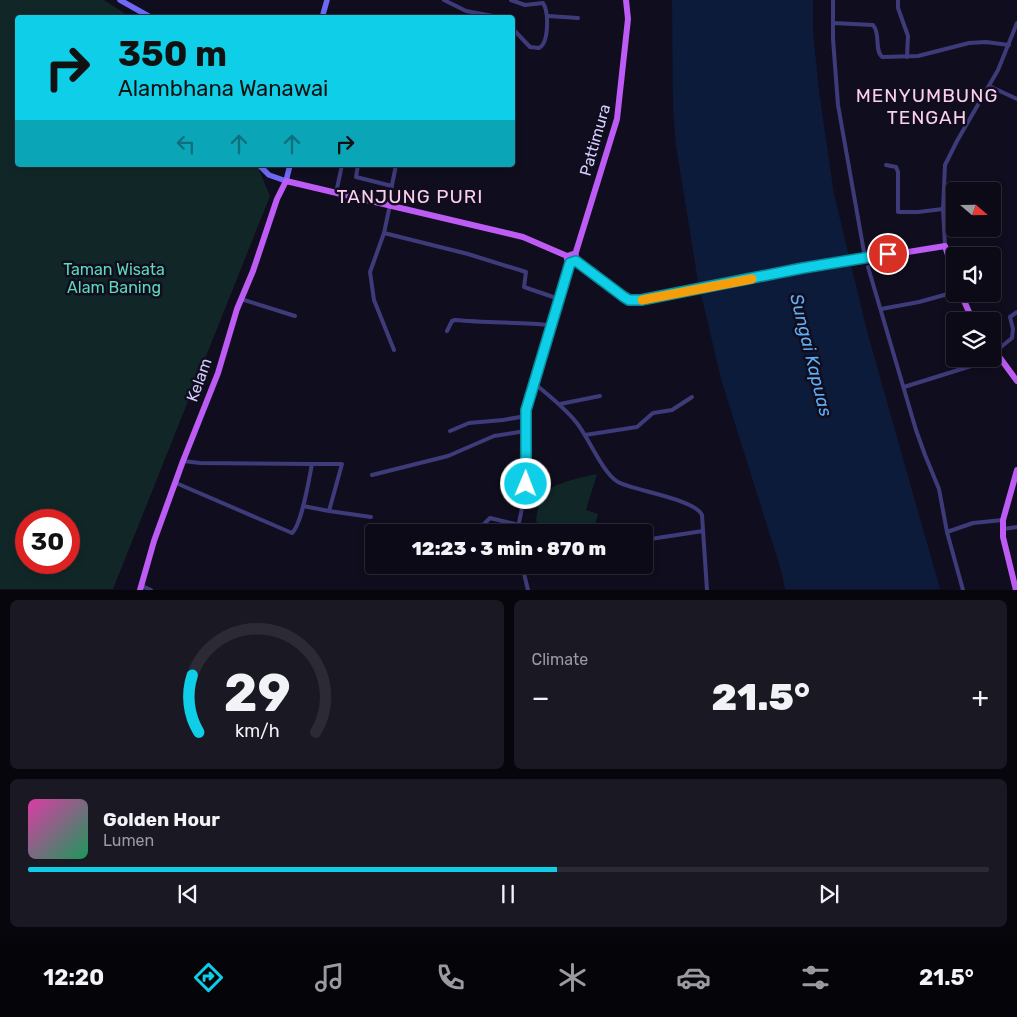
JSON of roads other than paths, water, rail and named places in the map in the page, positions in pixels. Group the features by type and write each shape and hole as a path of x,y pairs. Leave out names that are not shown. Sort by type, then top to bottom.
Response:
{"main road":[{"name":"Pattimura","path":"572,259 617,119 628,19 626,0"},
{"path":"286,181 524,237 572,259 624,297 634,300 803,268 946,246"},
{"name":"Kelam","path":"141,588 154,542 183,461 218,373 241,299 253,272 277,198 286,181"},
{"path":"1001,359 1017,381"},
{"path":"1016,590 1006,552 1003,520 1017,470"}],"street":[{"path":"120,0 147,15"},
{"path":"323,15 327,0"},
{"path":"444,0 466,11 488,15"},
{"path":"511,0 525,5 543,3 548,16 544,42 541,48 530,47 515,31"},
{"path":"833,0 834,67 838,105 864,252"},
{"path":"898,0 898,8 908,36 907,57"},
{"path":"548,16 578,18"},
{"path":"833,23 873,25 876,30 880,56 907,57 970,43 1009,45"},
{"path":"946,246 943,209 945,166 957,141 989,86 1009,45 1017,23"},
{"path":"989,86 1017,98"},
{"path":"886,165 896,167 898,172 898,212 943,209"},
{"path":"261,167 270,175 286,181 290,167"},
{"path":"336,193 342,167"},
{"path":"358,167 356,176 358,178 392,186"},
{"path":"394,350 374,300 370,277 371,267 384,233 396,167"},
{"path":"384,233 468,254 526,272 524,287 559,299"},
{"path":"519,524 525,494 526,416 534,383 572,259"},
{"path":"868,267 925,455 937,483 963,590"},
{"path":"881,308 918,302 946,294"},
{"path":"241,299 294,316"},
{"path":"1001,348 1012,338 1013,329 1010,317 1017,312"},
{"path":"447,331 452,321 455,320 484,323 502,322 552,325"},
{"path":"904,387 957,367"},
{"path":"534,383 560,404 575,420 614,479 626,485 695,507 699,510 702,515 707,590"},
{"path":"560,404 600,396"},
{"path":"585,434 637,428 653,413 677,408 692,396"},
{"path":"450,431 469,423 526,416"},
{"path":"372,475 448,456 494,436 526,431"},
{"path":"183,461 200,463 342,464 329,511"},
{"path":"176,483 290,533 294,532 303,506 312,464"},
{"path":"303,506 371,517"},
{"path":"484,524 490,518 515,524"},
{"path":"948,532 973,524 1003,520"},
{"path":"1003,529 1017,527"},
{"path":"653,539 703,532"},
{"path":"524,574 528,590"},
{"path":"141,588 151,590"}],"water":[{"name":"Sungai Kapuas","path":"672,0 813,0 813,32 819,91 834,194 867,331 940,589 785,589 781,570 721,379 698,281 676,146 673,110"}],"district":[{"name":"MENYUMBUNG TENGAH","path":"927,106"},
{"name":"TANJUNG PURI","path":"410,196"}],"park label":[{"name":"Taman Wisata Alam Baning","path":"114,278"}]}
